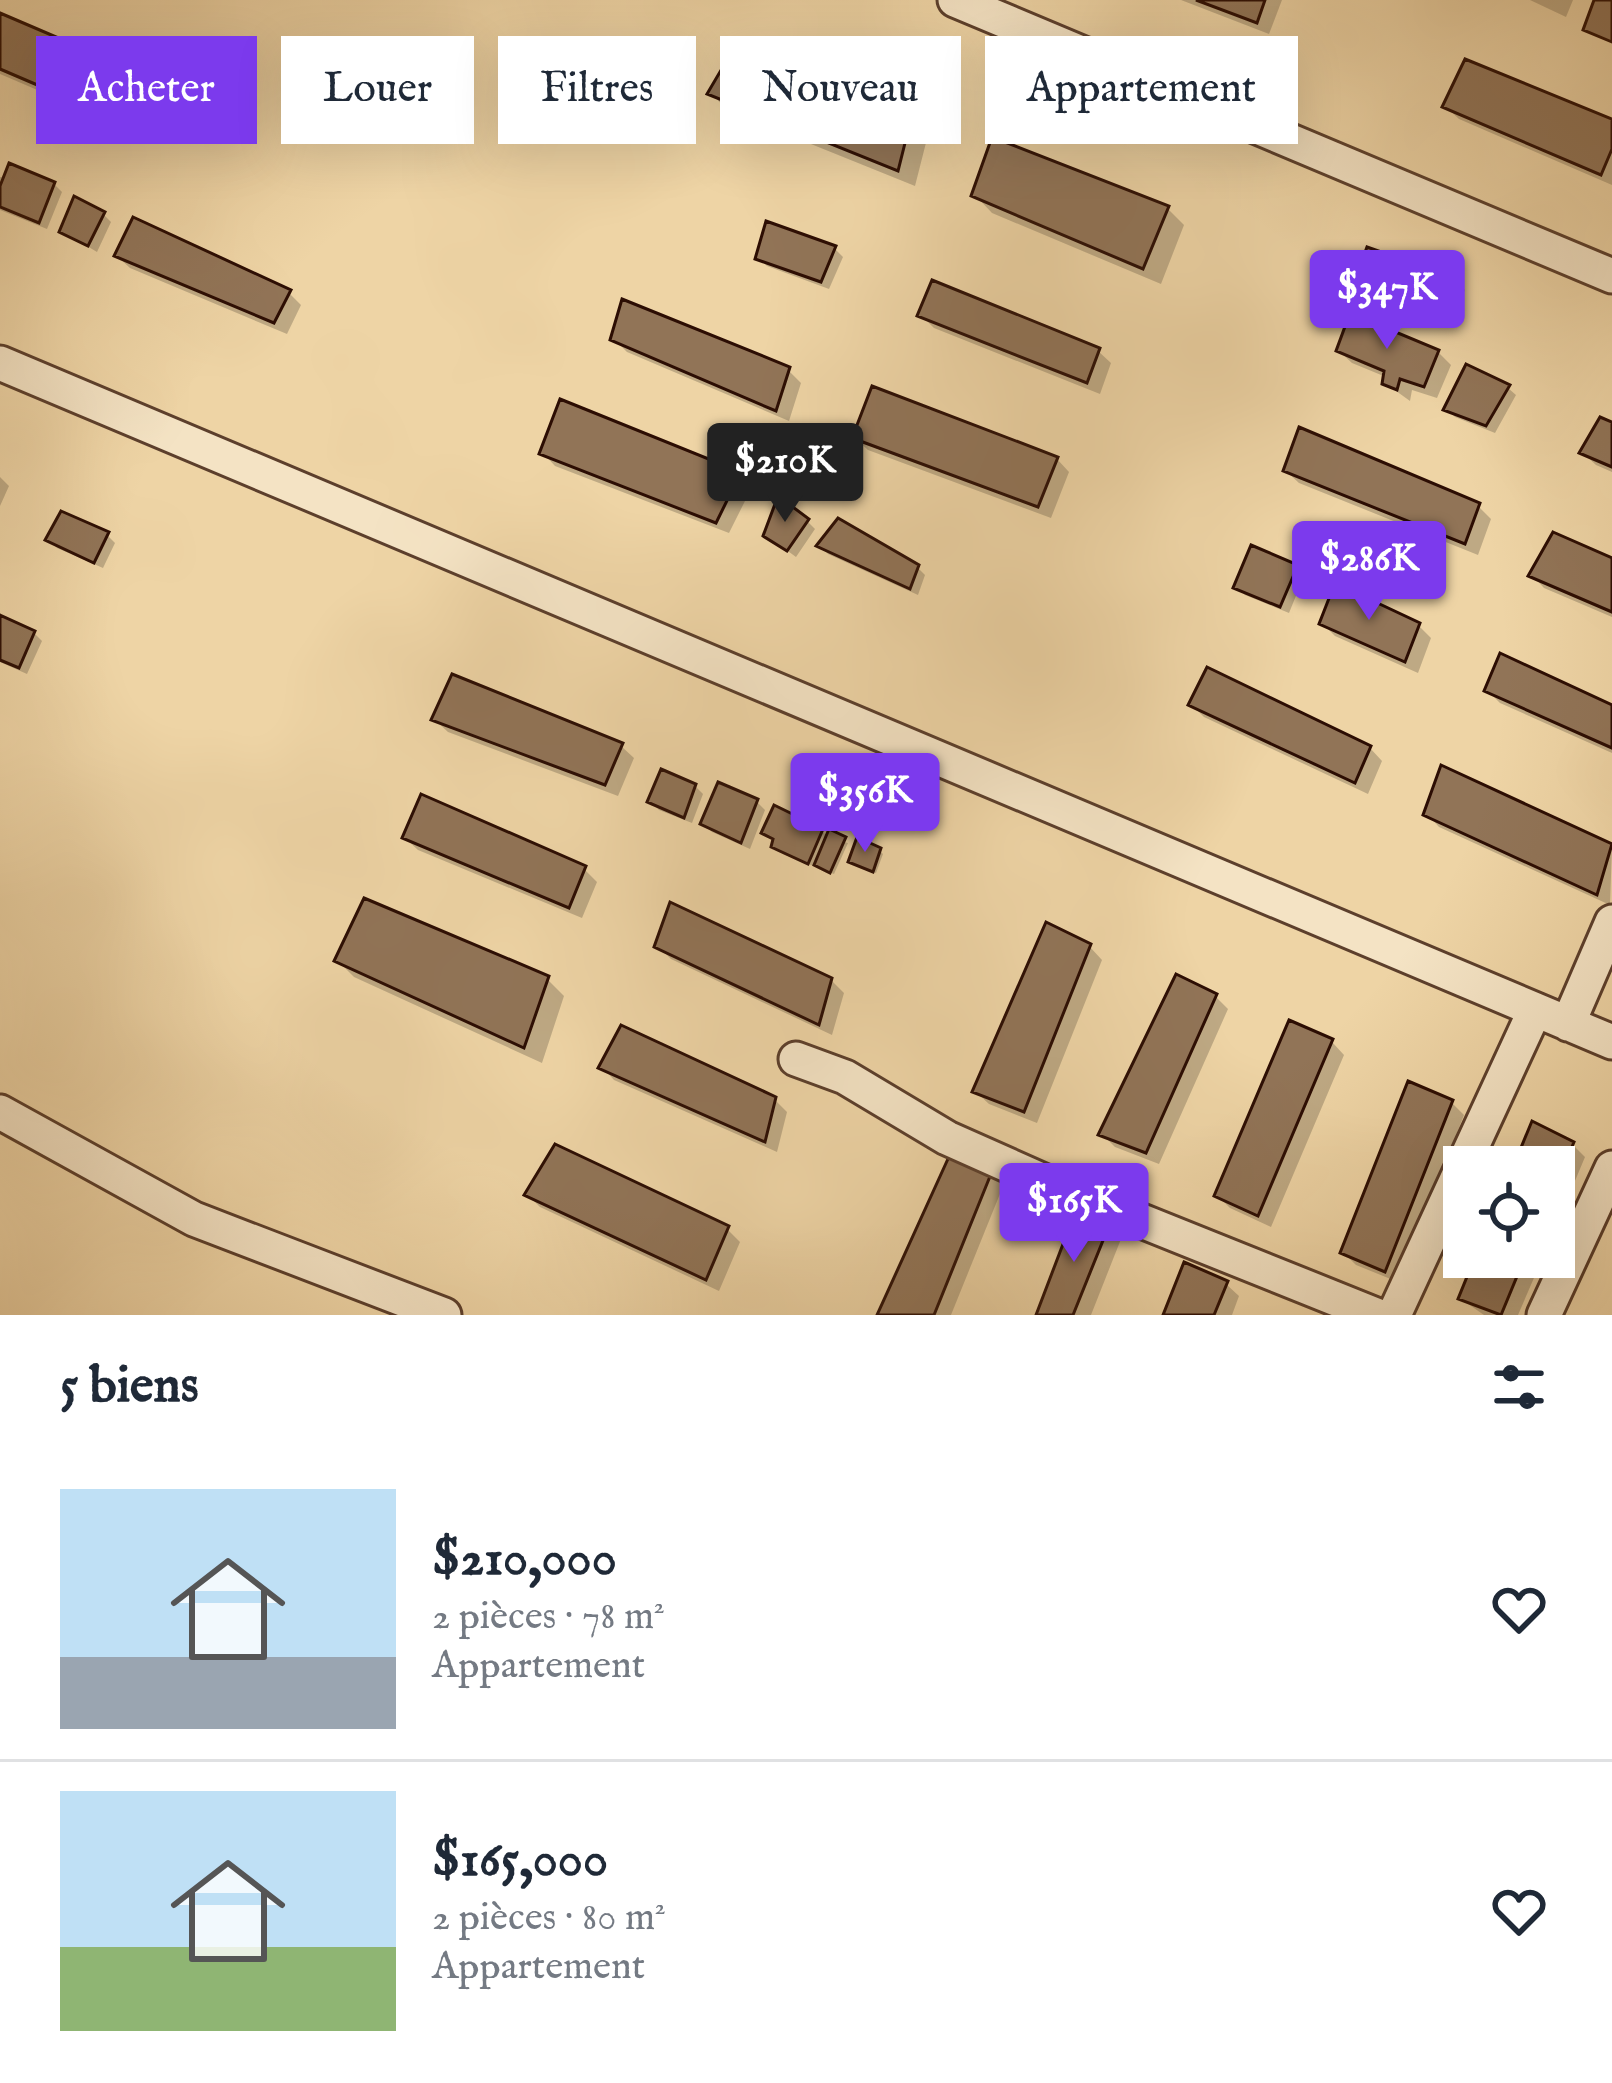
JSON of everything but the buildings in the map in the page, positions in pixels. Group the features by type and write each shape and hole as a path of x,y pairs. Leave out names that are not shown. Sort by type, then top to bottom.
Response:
{"street":[{"path":"955,0 1612,276"},
{"path":"0,363 1612,1042"},
{"path":"1568,1024 1612,922"},
{"path":"1394,1315 1535,1010"},
{"path":"796,1059 845,1077 947,1138 1057,1187 1376,1315"},
{"path":"0,1112 194,1219 444,1315"},
{"path":"1544,1315 1612,1168"}]}
